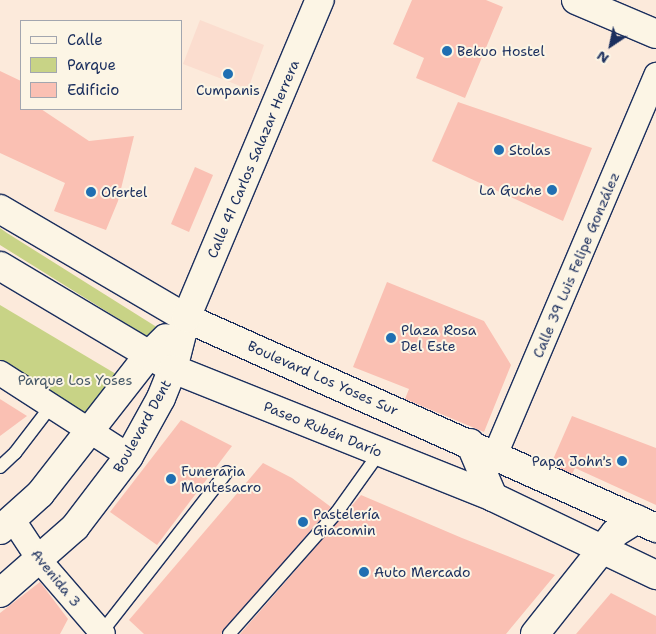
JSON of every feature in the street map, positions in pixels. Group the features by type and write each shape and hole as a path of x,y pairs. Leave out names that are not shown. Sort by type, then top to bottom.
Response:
{"main road":[{"name":"Calle 41 Carlos Salazar Herrera","path":"186,318 320,0"},
{"path":"576,0 656,34"},
{"name":"Boulevard Los Yoses Sur","path":"0,209 186,318 647,524"},
{"name":"Paseo Rubén Darío","path":"0,266 148,356 173,369 493,497 656,575"},
{"path":"6,525 40,494 148,356 186,318"},
{"name":"Boulevard Dent","path":"0,593 40,561 75,527 129,456 173,369 186,318"},
{"path":"470,444 493,497"},
{"path":"536,634 605,549 615,533 647,524"}],"street":[{"name":"Calle 39 Luis Felipe González","path":"495,455 656,75"},
{"path":"0,373 129,456"},
{"name":"Avenida 3","path":"6,525 40,561 102,634"}],"lane":[{"path":"0,467 15,453 51,406"},
{"path":"229,634 337,512 380,452"},
{"path":"102,634 227,472"}],"shaded area":[{"name":"Cumpanis","path":"200,20 264,45 248,89 183,64"}],"green space":[{"path":"0,228 163,331 151,339 0,245"},
{"name":"Parque Los Yoses","path":"0,305 116,374 85,417 0,364"}],"building":[{"name":"Bekuo Hostel","path":"412,0 486,0 503,7 465,98 416,78 424,58 393,44"},
{"path":"0,71 20,81 20,110 42,110 89,141 134,136 118,201 106,230 54,211 65,183 0,153"},
{"name":"Stolas","path":"458,102 592,148 563,221 432,161"},
{"path":"195,167 213,175 189,232 171,224"},
{"path":"387,282 484,321 511,365 484,432 405,399 409,389 353,367"},
{"path":"0,399 27,416 0,436"},
{"path":"572,416 656,448 656,505 575,468 572,474 551,464"},
{"name":"Funeraria Montesacro","path":"181,420 232,446 157,545 110,512"},
{"path":"263,463 292,478 331,507 221,634 144,634 129,620"},
{"name":"Auto Mercado","path":"361,495 555,575 506,634 240,634"},
{"path":"40,582 68,619 60,634 0,634 0,613"},
{"path":"611,593 656,616 656,634 576,634"}],"place":[{"name":"Bekuo Hostel","path":"447,51"},
{"name":"Cumpanis","path":"228,74"},
{"name":"Stolas","path":"499,150"},
{"name":"La Guche","path":"552,190"},
{"name":"Ofertel","path":"91,192"},
{"name":"Plaza Rosa Del Este","path":"391,338"},
{"name":"Papa John's","path":"622,461"},
{"name":"Funeraria Montesacro","path":"171,479"},
{"name":"Pastelería Giacomin","path":"303,522"},
{"name":"Auto Mercado","path":"364,572"}]}
